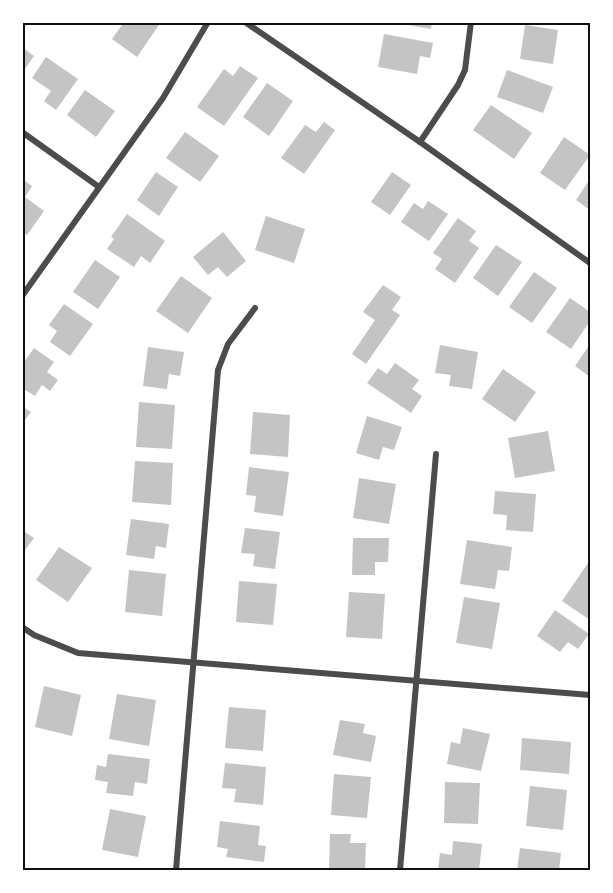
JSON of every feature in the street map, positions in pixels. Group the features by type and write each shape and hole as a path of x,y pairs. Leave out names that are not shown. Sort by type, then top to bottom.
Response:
{"street":[{"path":"22,296 164,98 208,22"},
{"path":"245,22 591,263"},
{"path":"420,142 458,85 465,70 471,22"},
{"path":"22,132 99,187"},
{"path":"176,870 218,370 228,344 255,308"},
{"path":"400,870 436,454"},
{"path":"22,627 33,635 78,653 591,695"}],"building":[{"path":"124,22 161,22 137,57 112,39"},
{"path":"392,22 432,22 431,29"},
{"path":"525,25 558,30 553,64 520,59"},
{"path":"384,34 433,43 430,58 420,56 417,74 378,67"},
{"path":"22,47 34,56 22,73"},
{"path":"46,57 78,79 56,110 44,101 51,91 32,78"},
{"path":"240,66 258,78 224,126 197,107 224,69 233,76"},
{"path":"507,70 553,87 543,113 497,97"},
{"path":"267,83 293,101 269,136 243,117"},
{"path":"85,90 115,111 96,137 67,115"},
{"path":"491,105 532,133 514,159 473,130"},
{"path":"324,122 335,130 304,174 281,158 305,125 316,132"},
{"path":"185,132 219,156 200,182 166,158"},
{"path":"564,137 590,155 565,190 540,173"},
{"path":"156,172 178,187 159,216 137,200"},
{"path":"392,172 411,185 390,215 371,202"},
{"path":"22,179 32,186 25,197 44,211 27,235 22,232"},
{"path":"590,179 590,210 576,200"},
{"path":"428,201 448,214 429,241 401,222 414,203 423,209"},
{"path":"127,214 165,241 150,263 141,256 134,267 107,249 114,239 111,237"},
{"path":"266,216 305,229 294,263 255,250"},
{"path":"458,218 476,231 469,241 479,248 455,283 435,269 442,259 433,253"},
{"path":"223,232 246,261 227,277 218,267 208,275 193,257"},
{"path":"496,245 522,262 498,296 473,278"},
{"path":"95,260 120,277 98,309 73,292"},
{"path":"534,272 557,288 532,323 509,307"},
{"path":"181,276 212,298 188,333 156,311"},
{"path":"383,285 401,297 392,310 400,315 366,364 352,354 375,320 363,312"},
{"path":"570,298 590,312 590,321 571,349 546,332"},
{"path":"64,304 93,324 70,356 50,342 57,331 49,325"},
{"path":"590,344 590,377 575,366"},
{"path":"440,345 478,352 472,389 449,386 451,375 435,373"},
{"path":"148,347 184,352 180,376 169,374 167,389 143,386"},
{"path":"34,348 54,362 47,372 58,380 50,391 42,385 35,396 22,388 22,365"},
{"path":"395,363 419,380 412,389 422,396 411,413 367,383 378,368 387,374"},
{"path":"503,369 536,392 515,422 482,399"},
{"path":"139,402 175,405 172,449 136,447"},
{"path":"22,406 31,412 22,424"},
{"path":"253,412 290,415 288,457 250,454"},
{"path":"367,416 402,427 394,450 383,447 379,460 356,453"},
{"path":"548,431 555,471 515,478 508,438"},
{"path":"135,461 173,463 171,505 132,502"},
{"path":"249,467 289,472 283,516 254,512 256,496 246,495"},
{"path":"359,478 396,484 389,524 353,518"},
{"path":"495,491 536,494 533,532 506,530 507,515 493,514"},
{"path":"131,519 169,524 166,548 156,546 154,559 126,555"},
{"path":"245,528 280,532 275,569 253,566 255,554 241,553"},
{"path":"22,530 34,538 22,554"},
{"path":"353,538 389,538 388,562 375,562 375,575 352,575"},
{"path":"467,540 512,547 509,571 498,570 495,589 460,584"},
{"path":"59,547 92,568 68,602 36,580"},
{"path":"588,563 590,565 590,620 562,601"},
{"path":"129,570 166,574 162,616 125,612"},
{"path":"239,581 277,584 273,625 236,622"},
{"path":"349,592 385,594 382,639 346,637"},
{"path":"464,597 500,603 492,649 456,643"},
{"path":"555,610 589,634 578,649 568,642 560,652 537,636"},
{"path":"44,686 81,695 72,736 35,727"},
{"path":"117,694 156,700 149,746 109,739"},
{"path":"229,707 266,710 263,751 225,748"},
{"path":"340,720 365,724 363,733 376,736 371,762 333,755"},
{"path":"463,728 490,734 481,771 447,764 451,742 460,744"},
{"path":"522,738 571,742 569,774 520,770"},
{"path":"108,754 150,759 147,784 135,782 133,796 106,793 108,782 95,780 97,765 106,767"},
{"path":"225,763 266,767 263,805 234,802 236,789 222,788"},
{"path":"334,774 371,777 367,818 331,815"},
{"path":"445,782 480,783 478,824 444,823"},
{"path":"530,786 567,790 563,830 526,826"},
{"path":"110,809 146,816 138,857 102,850"},
{"path":"220,821 260,826 258,845 266,846 264,862 226,857 228,849 217,847"},
{"path":"330,834 351,834 350,843 366,843 365,870 329,869"},
{"path":"453,841 482,844 479,870 438,870 440,853 452,855"},
{"path":"520,848 561,853 559,870 517,870"}]}
